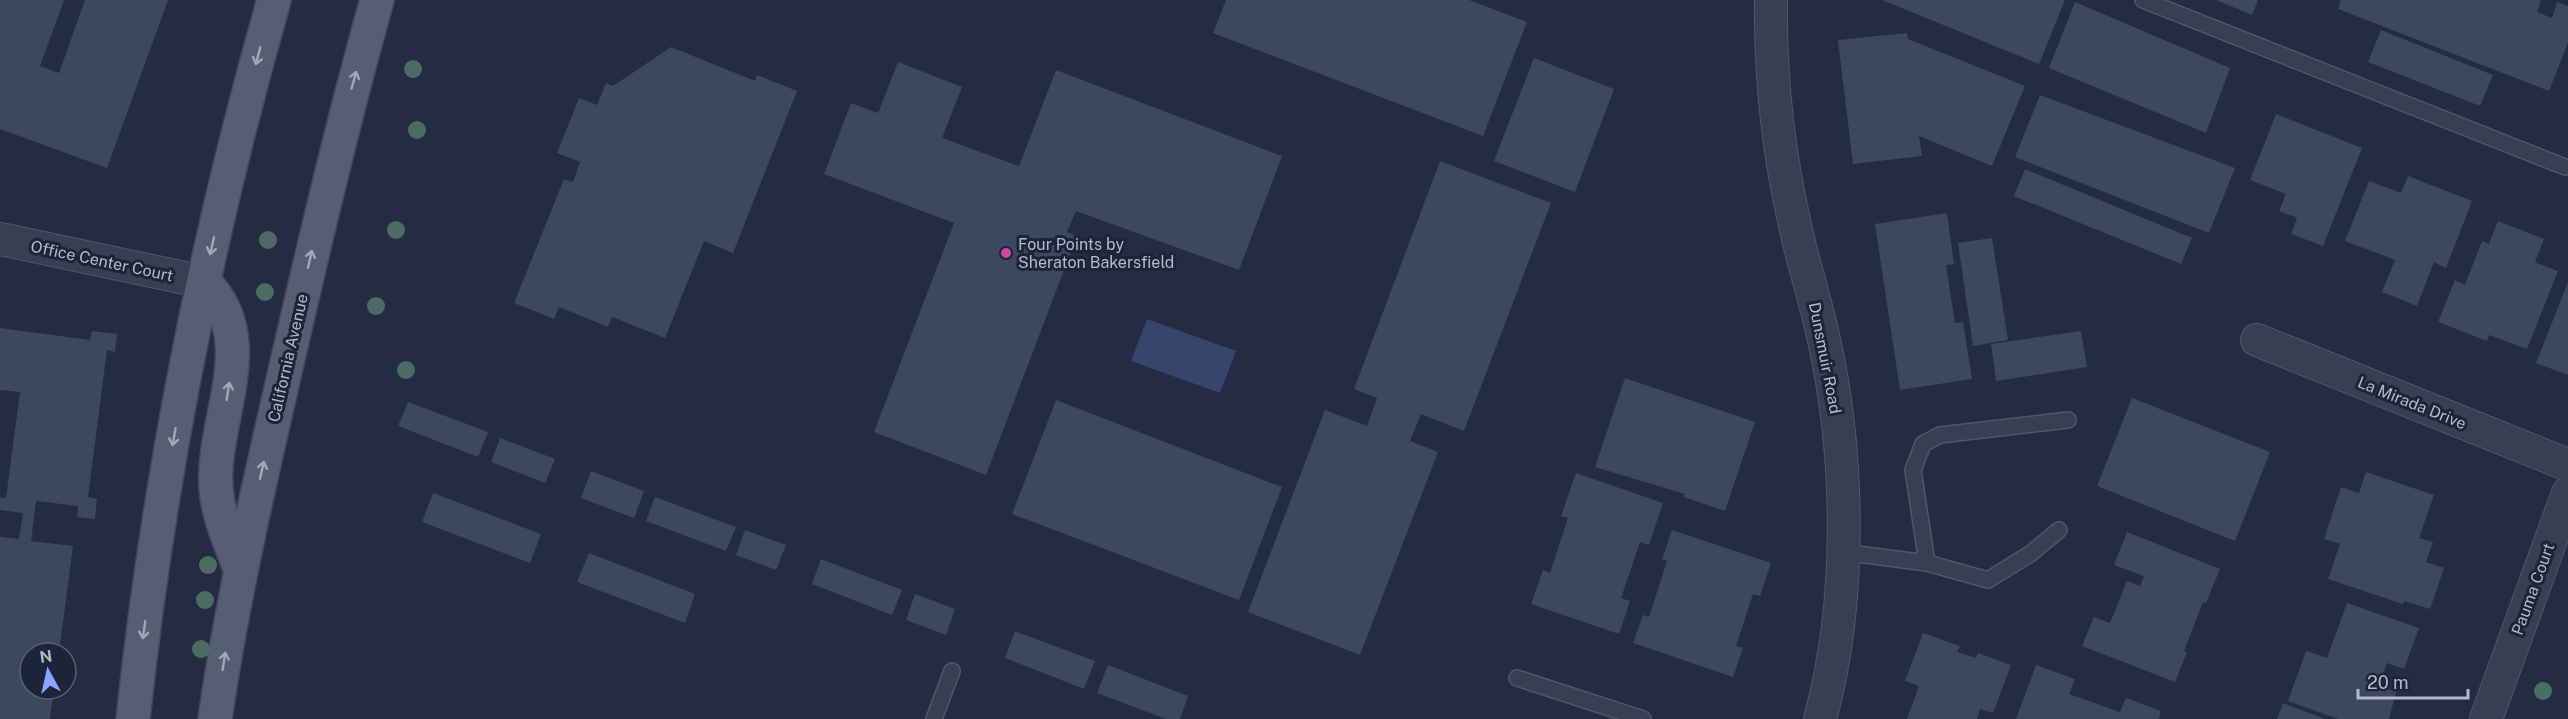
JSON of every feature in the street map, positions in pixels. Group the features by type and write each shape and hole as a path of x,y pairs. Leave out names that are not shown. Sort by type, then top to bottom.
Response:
{"main road":[{"path":"133,719 154,554 204,282 239,128 274,0"},
{"name":"California Avenue","path":"215,719 241,571 339,137 377,0"},
{"path":"204,282 218,296 233,339 232,366 216,486 221,518 241,571"}],"street":[{"name":"Dunsmuir Road","path":"1771,0 1770,57 1777,134 1794,225 1825,341 1839,432 1844,524 1838,615 1820,719"},
{"name":"Office Center Court","path":"0,239 204,282"},
{"name":"La Mirada Drive","path":"2257,340 2568,465"},
{"name":"Pauma Court","path":"2486,719 2568,493"}],"lane":[{"path":"2143,0 2565,167"},
{"path":"1927,563 1913,470 1923,444 1940,435 2068,420"},
{"path":"1842,552 1927,563 1988,580 2030,554 2059,530"},
{"path":"934,719 952,671"},
{"path":"1517,678 1643,719"}],"water":[{"path":"1147,319 1236,351 1220,393 1131,361"}],"building":[{"path":"0,0 64,0 40,66 59,73 85,0 168,0 107,168 0,129"},
{"path":"1226,0 1469,0 1527,22 1483,136 1213,33"},
{"path":"1882,0 2065,0 2039,64"},
{"path":"2216,0 2258,0 2252,15"},
{"path":"2341,0 2541,0 2537,12 2552,18 2557,2 2568,6 2568,43 2549,91 2338,9"},
{"path":"2075,2 2230,68 2206,133 2049,68"},
{"path":"2381,30 2493,75 2480,106 2368,62"},
{"path":"1907,33 1908,39 2025,86 1992,166 1919,136 1922,156 1853,164 1838,40"},
{"path":"671,47 755,81 757,75 797,91 733,253 704,241 665,338 612,317 608,327 559,307 554,319 514,303 564,179 573,182 580,162 557,153 579,98 597,105 606,83 613,86"},
{"path":"1534,58 1614,89 1575,192 1494,161"},
{"name":"Four Points by Sheraton Bakersfield","path":"898,62 962,87 942,138 1019,166 1056,70 1282,156 1239,270 1076,211 1067,232 1077,236 986,475 874,432 954,223 824,174 851,103 878,113"},
{"path":"2040,95 2235,168 2209,233 2015,157"},
{"path":"2276,114 2362,148 2323,246 2291,234 2297,218 2279,211 2286,194 2250,180"},
{"path":"1440,161 1551,203 1464,431 1421,414 1410,441 1438,452 1360,655 1248,612 1325,410 1367,426 1377,398 1354,389"},
{"path":"2025,169 2192,238 2181,264 2014,196"},
{"path":"2408,176 2472,201 2446,268 2434,262 2417,306 2382,292 2395,260 2345,241 2369,181 2401,193"},
{"path":"1947,213 1954,264 1946,265 1955,323 1963,322 1972,379 1900,390 1875,224"},
{"path":"2498,221 2544,239 2535,262 2558,271 2527,349 2489,335 2487,341 2438,322 2455,280 2465,285 2482,241 2489,244"},
{"path":"1992,238 2008,340 1973,346 1958,243"},
{"path":"2568,282 2568,375 2536,363"},
{"path":"0,328 90,340 92,331 117,334 115,352 107,350 88,497 97,499 95,519 77,517 78,506 36,501 31,541 73,546 61,641 18,641 18,701 52,701 50,719 0,719 0,537 19,539 23,513 0,510 0,497 6,498 20,392 0,390"},
{"path":"2081,331 2087,367 1996,381 1991,344"},
{"path":"1625,378 1755,422 1725,511 1684,497 1685,494 1595,467"},
{"path":"2132,398 2270,452 2235,541 2097,486"},
{"path":"1056,400 1282,487 1239,600 1012,514"},
{"path":"408,402 488,432 478,457 398,426"},
{"path":"500,438 555,459 545,483 491,462"},
{"path":"591,471 644,491 634,518 581,498"},
{"path":"2366,472 2434,495 2419,538 2433,542 2426,562 2444,568 2430,609 2404,601 2403,604 2328,579 2340,544 2324,539 2341,487 2359,493"},
{"path":"1576,473 1663,503 1649,545 1640,542 1621,598 1630,601 1619,634 1531,604 1543,570 1550,573 1568,518 1561,516"},
{"path":"433,493 541,534 530,563 422,522"},
{"path":"655,497 736,527 726,551 646,521"},
{"path":"745,530 786,545 776,570 736,555"},
{"path":"1672,530 1771,563 1760,596 1753,594 1736,646 1743,648 1733,677 1633,643 1643,615 1649,617 1667,561 1662,559"},
{"path":"2127,532 2220,569 2206,603 2203,602 2175,682 2082,646 2094,617 2110,623 2127,581 2140,586 2144,576 2114,565"},
{"path":"589,553 695,594 685,623 577,582"},
{"path":"821,559 902,590 892,615 812,584"},
{"path":"915,594 955,609 946,635 906,620"},
{"path":"2347,603 2419,628 2404,669 2387,663 2379,686 2396,692 2389,719 2338,719 2288,701 2306,651 2327,658"},
{"path":"1015,631 1095,661 1084,689 1005,658"},
{"path":"1923,633 1960,646 1957,652 1976,658 1978,653 2011,665 1993,713 1980,709 1977,719 1907,719 1919,686 1905,681"},
{"path":"1108,665 1188,696 1180,719 1166,719 1097,693"},
{"path":"2036,665 2075,679 2069,694 2120,712 2126,698 2161,711 2159,719 2016,719"},
{"path":"2283,703 2325,719 2277,719"}],"place":[{"name":"Four Points by Sheraton Bakersfield","path":"1006,253"}]}
